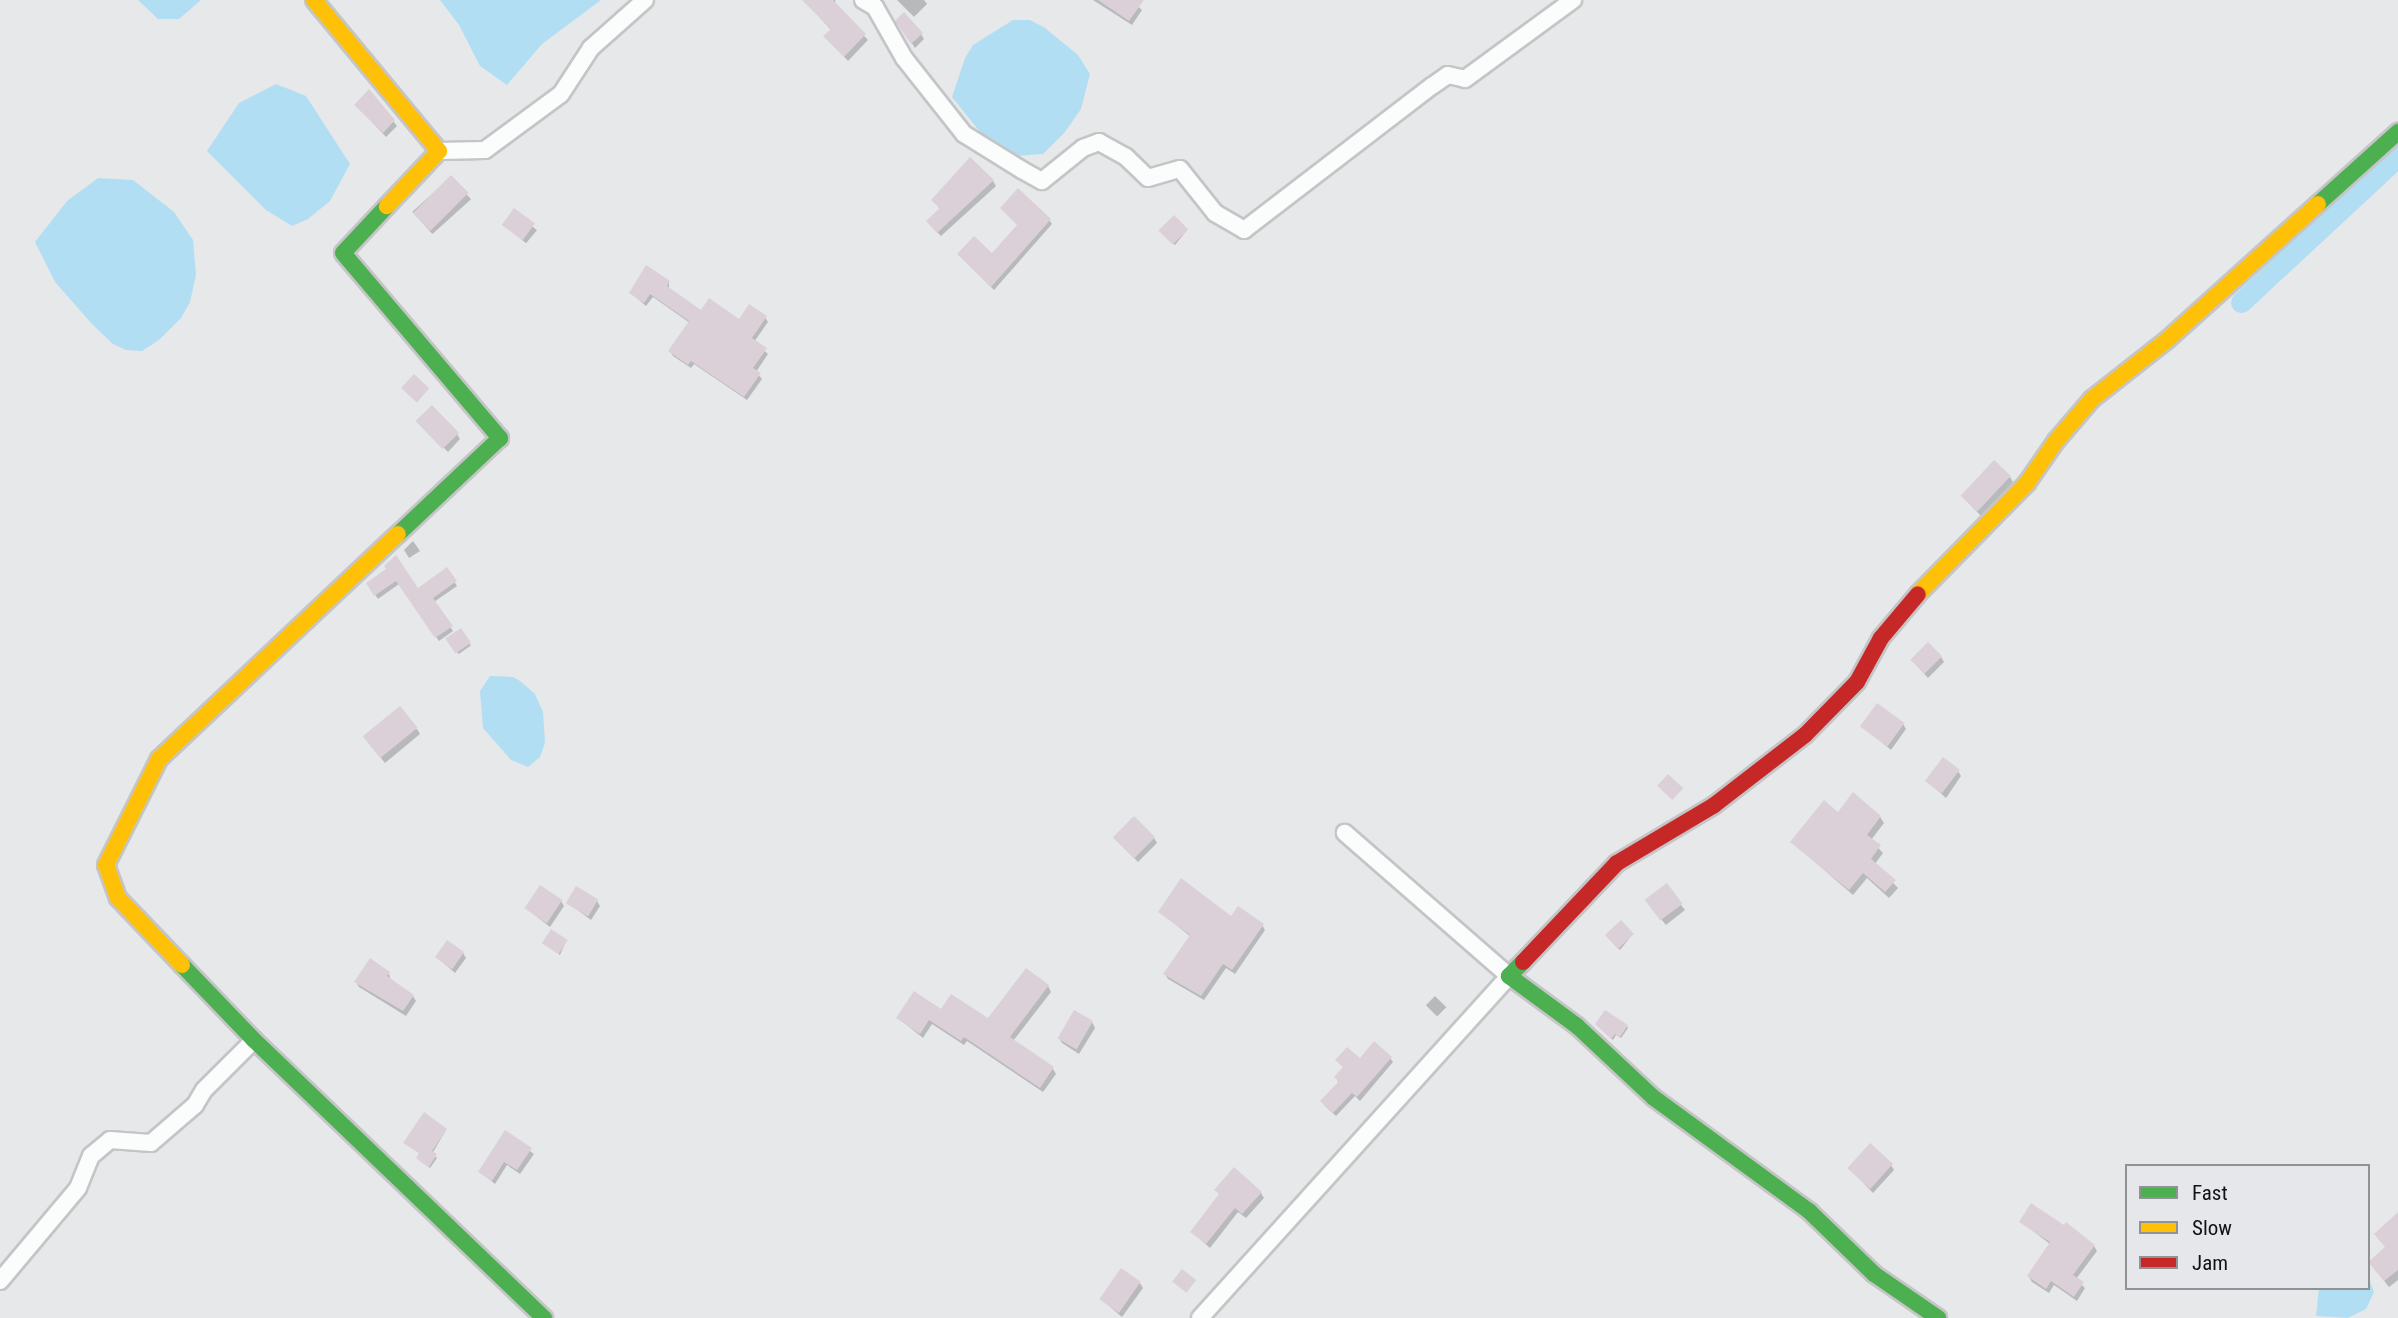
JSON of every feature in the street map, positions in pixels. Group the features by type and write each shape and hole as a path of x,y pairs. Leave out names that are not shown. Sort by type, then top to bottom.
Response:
{"street":[{"path":"314,0 439,151"},
{"path":"544,1318 254,1040 118,898 106,864 159,759 500,438 343,253 439,151 485,150 561,94 591,48 645,0"},
{"path":"863,0 875,7 904,58 964,134 1022,170 1042,181 1083,148 1099,142 1126,157 1148,178 1180,169 1215,213 1244,230 1432,86 1448,75 1465,79 1573,0"},
{"path":"1200,1318 1509,976 1617,863 1713,806 1804,735 1857,682 1881,638 1927,584 1977,537 2027,483 2056,441 2092,399 2167,340 2398,132"},
{"path":"1345,833 1509,976 1577,1027 1654,1098 1810,1211 1874,1274 1938,1318"},
{"path":"0,1281 78,1188 91,1156 110,1140 151,1143 195,1105 204,1090 254,1040"}],"water":[{"path":"138,0 201,0 179,19 158,19"},
{"path":"440,0 601,0 542,44 507,85 480,66 459,25"},
{"path":"1013,20 1030,20 1045,28 1078,55 1090,74 1081,109 1065,132 1043,154 1015,156 984,137 952,97 965,58 973,45"},
{"path":"276,84 306,96 350,164 330,201 308,219 292,226 266,210 207,151 239,103"},
{"path":"98,178 133,180 174,212 193,240 196,275 190,302 181,318 159,340 142,351 126,350 113,344 92,324 55,282 35,242 67,201"},
{"path":"490,676 513,677 520,681 535,694 543,712 545,743 540,757 528,767 511,760 483,728 480,691"},
{"path":"2370,1281 2374,1292 2366,1309 2348,1318 2316,1316 2319,1290 2370,1290"}],"building":[{"path":"802,0 833,0 866,34 844,57 823,36 831,29"},
{"path":"1098,0 1144,0 1129,21"},
{"path":"904,12 923,33 911,44 895,21"},
{"path":"369,89 395,120 383,133 354,105"},
{"path":"970,157 994,180 937,233 926,221 940,208 931,200"},
{"path":"451,175 469,193 430,231 413,213"},
{"path":"1018,188 1051,219 991,287 957,254 974,236 992,253 1017,225 1000,208"},
{"path":"514,208 535,223 523,240 502,225"},
{"path":"1174,215 1188,229 1173,245 1158,231"},
{"path":"646,265 670,281 667,286 701,310 709,298 739,319 749,304 767,316 752,338 767,348 753,368 761,373 744,397 691,361 688,365 668,351 689,321 650,294 644,303 629,293"},
{"path":"414,374 429,388 416,402 401,388"},
{"path":"432,405 459,433 443,449 415,421"},
{"path":"1994,460 2011,476 1977,512 1961,496"},
{"path":"396,555 418,588 447,567 457,581 433,598 453,626 435,638 396,581 374,596 366,583 386,569 384,566"},
{"path":"461,628 471,643 455,654 445,639"},
{"path":"1928,642 1942,656 1924,674 1910,660"},
{"path":"1877,703 1905,723 1887,746 1860,726"},
{"path":"400,706 418,728 380,758 363,736"},
{"path":"1943,757 1960,770 1942,794 1925,781"},
{"path":"1668,774 1683,788 1672,800 1657,786"},
{"path":"1853,792 1881,816 1867,835 1881,845 1871,859 1896,880 1885,892 1863,873 1849,890 1790,842 1824,800 1838,812"},
{"path":"1134,816 1155,837 1134,858 1113,837"},
{"path":"1181,878 1231,916 1238,906 1264,924 1232,970 1223,964 1201,996 1163,974 1190,935 1158,912"},
{"path":"1667,883 1683,904 1660,921 1645,900"},
{"path":"540,885 562,900 547,923 524,908"},
{"path":"576,886 598,899 588,917 566,903"},
{"path":"1621,920 1634,934 1618,949 1605,935"},
{"path":"551,929 568,940 559,954 542,943"},
{"path":"447,940 464,952 452,969 435,957"},
{"path":"370,958 390,972 387,976 414,995 403,1011 354,982"},
{"path":"1026,968 1049,985 1010,1037 1054,1067 1040,1088 964,1037 961,1041 929,1020 920,1034 896,1018 914,991 941,1009 951,994 988,1018"},
{"path":"1074,1010 1093,1021 1077,1050 1058,1039"},
{"path":"1605,1010 1628,1025 1620,1037 1615,1034 1611,1039 1595,1024"},
{"path":"1374,1041 1392,1057 1357,1097 1352,1093 1333,1113 1320,1101 1339,1081 1334,1077 1343,1067 1335,1060 1347,1047 1360,1058"},
{"path":"424,1112 447,1129 432,1151 437,1154 429,1167 416,1158 419,1153 403,1143"},
{"path":"505,1130 532,1148 517,1170 504,1162 492,1181 478,1172"},
{"path":"1870,1143 1893,1164 1870,1189 1847,1168"},
{"path":"1234,1167 1262,1192 1242,1214 1235,1208 1206,1244 1190,1232 1219,1194 1214,1190"},
{"path":"2031,1203 2064,1225 2066,1222 2095,1245 2073,1275 2084,1282 2074,1297 2051,1281 2046,1289 2027,1276 2050,1242 2019,1222"},
{"path":"2398,1212 2398,1270 2384,1281 2370,1264 2370,1260 2385,1247 2374,1234"},
{"path":"1121,1268 1141,1282 1119,1313 1099,1299"},
{"path":"1182,1269 1196,1280 1186,1293 1172,1282"}],"waterway":[{"path":"2241,302 2398,156"}],"traffic: fast":[{"path":"2318,204 2398,132"},
{"path":"387,206 343,253 500,438 398,534"},
{"path":"1523,962 1509,976 1577,1026 1654,1098 1809,1211 1874,1274 1938,1318"},
{"path":"182,965 254,1040 544,1318"}],"traffic: slow":[{"path":"314,0 439,151 387,206"},
{"path":"1918,594 2027,483 2056,441 2092,399 2167,340 2318,204"},
{"path":"182,965 118,898 106,865 159,759 398,534"}],"traffic: jam":[{"path":"1523,962 1617,863 1713,806 1805,735 1857,682 1881,638 1918,594"}]}
